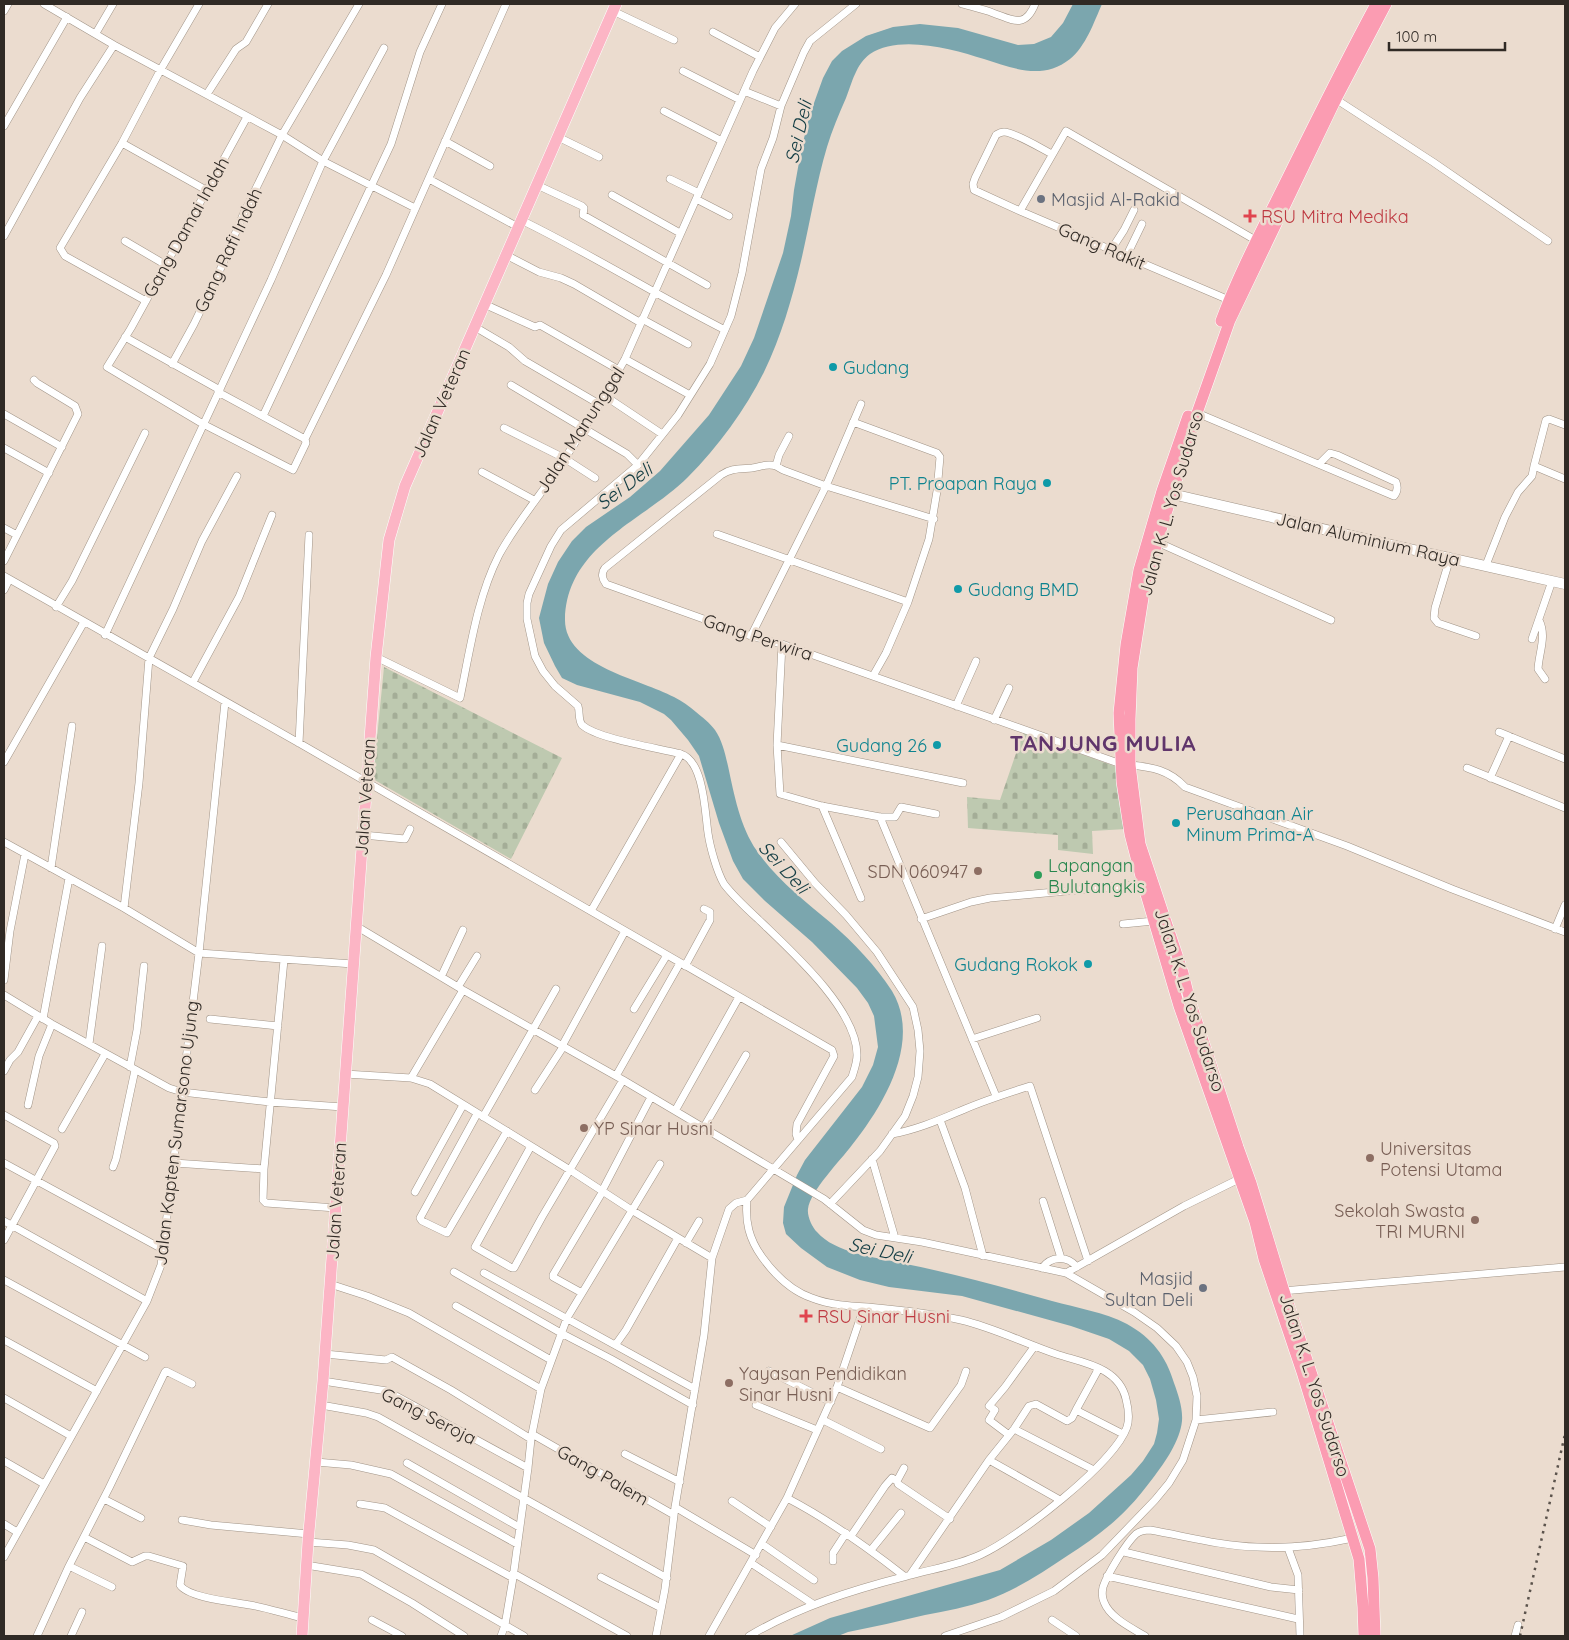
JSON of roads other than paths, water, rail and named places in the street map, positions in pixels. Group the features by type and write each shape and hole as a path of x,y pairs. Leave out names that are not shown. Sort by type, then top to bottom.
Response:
{"highway":[{"name":"Jalan K. L. Yos Sudarso","path":"1364,1636 1359,1559 1321,1439 1251,1183 1140,844 1125,765 1132,668 1143,593 1157,542 1167,492 1229,300 1332,97 1376,4"},
{"name":"Jalan K. L. Yos Sudarso","path":"1332,97 1386,4"},
{"name":"Jalan K. L. Yos Sudarso","path":"1262,236 1139,570 1126,645 1119,713 1130,834 1142,884 1179,1006 1255,1222 1264,1259 1279,1291 1370,1549 1375,1636"}],"main road":[{"name":"Jalan Veteran","path":"302,1636 306,1565 321,1405 336,1208 366,781 388,540 415,462 614,7"},
{"name":"Jalan Aluminium Raya","path":"1167,492 1565,584"}],"street":[{"path":"4,11 8,4"},
{"path":"44,4 114,45 282,135 323,161 415,208"},
{"path":"96,33 113,4"},
{"path":"146,301 65,256 60,248 122,143 161,69 199,4"},
{"path":"207,94 236,49 246,42 268,4"},
{"name":"Gang Rafi Indah","path":"172,364 220,270 243,215 282,135 359,4"},
{"path":"263,416 391,144 420,52 442,4"},
{"path":"203,424 291,470 294,469 306,443 305,439 361,326 506,4"},
{"name":"Jalan Manunggal","path":"376,657 460,698 479,609 499,555 534,500 584,429 625,359 760,57 775,28 795,4"},
{"path":"656,1636 667,1578 674,1511 704,1335 712,1258 729,1210 736,1203 747,1200 852,1077 858,1056 856,1042 848,1020 837,1001 776,936 733,895 724,882 708,834 702,784 690,759 680,754 594,731 582,724 578,706 555,686 543,671 535,656 526,619 527,603 529,594 550,546 561,530 638,465 662,434 710,364 731,316 742,273 761,169 773,138 781,106 810,41 856,4"},
{"path":"962,4 1018,21 1025,19 1031,14 1035,4"},
{"path":"614,7 674,40"},
{"path":"4,126 67,17"},
{"path":"713,32 760,57"},
{"path":"4,236 80,98 114,45"},
{"path":"105,635 271,280 323,161 384,48"},
{"path":"683,71 740,100"},
{"path":"744,91 781,106"},
{"path":"1332,97 1433,162 1548,241"},
{"path":"664,111 722,141"},
{"name":"Gang Damai Indah","path":"203,424 108,368 107,365 146,301 248,117"},
{"name":"Gang Rakit","path":"1052,154 1017,136 1001,132 996,135 975,178 974,188 976,191 1020,211 1229,300"},
{"path":"1020,211 1066,132 1262,236"},
{"path":"558,138 599,157"},
{"path":"445,141 490,166"},
{"path":"122,143 206,190"},
{"path":"428,179 520,223 573,245 725,330"},
{"path":"670,179 729,216"},
{"path":"537,185 584,208 583,215 707,285"},
{"path":"612,195 680,233"},
{"path":"1111,250 1134,210"},
{"path":"1126,257 1142,224"},
{"path":"125,241 166,265"},
{"path":"506,255 539,272 561,278 688,344"},
{"path":"484,304 535,327 540,325 619,370"},
{"path":"474,327 509,347 525,361 600,404"},
{"path":"125,337 305,439"},
{"path":"625,359 690,394"},
{"path":"4,562 78,414 75,406 34,380"},
{"path":"511,385 627,454 638,465"},
{"path":"605,396 662,434"},
{"path":"751,636 826,486 862,404"},
{"path":"1197,413 1394,496 1397,492 1398,486 1396,482 1337,455 1330,453 1319,464"},
{"path":"4,414 62,447"},
{"path":"1486,566 1505,517 1518,492 1532,476 1546,420 1549,419 1565,425"},
{"path":"853,422 939,454 938,491 929,539 908,602 886,654 873,676"},
{"path":"504,428 564,458 595,478"},
{"path":"56,607 72,581 145,433"},
{"path":"789,436 779,455 776,466 826,486 934,519"},
{"path":"4,448 49,473"},
{"name":"Gang Perwira","path":"776,466 765,464 754,468 729,470 721,475 605,568 602,575 603,580 606,584 751,636 782,644 1125,765 1155,769 1175,776 1185,786 1347,846 1565,932"},
{"path":"1534,466 1565,479"},
{"path":"482,472 534,500"},
{"path":"124,908 139,783 149,658 173,609 202,541 237,476"},
{"path":"193,682 238,597 272,515"},
{"path":"4,528 18,535"},
{"path":"717,534 908,602"},
{"path":"299,743 309,535"},
{"path":"1157,542 1331,620"},
{"path":"1450,558 1435,608 1434,618 1438,623 1476,636"},
{"path":"4,590 6,578 105,635 193,682 832,1050 834,1058 798,1124 796,1134 798,1140"},
{"path":"1532,639 1552,581"},
{"path":"1539,620 1544,636 1539,655 1538,669 1545,679"},
{"path":"4,762 84,622"},
{"path":"782,644 777,745 780,794 822,806 880,817 895,817 900,807 936,814"},
{"path":"956,706 976,661"},
{"path":"994,720 1009,688"},
{"name":"Jalan Kapten Sumarsono Ujung","path":"4,1557 147,1301 162,1265 199,953 225,702"},
{"path":"51,868 72,726"},
{"path":"1499,732 1565,758"},
{"path":"1490,778 1509,736"},
{"path":"777,745 963,783"},
{"path":"592,911 680,754"},
{"path":"1467,768 1565,808"},
{"path":"822,806 861,898"},
{"path":"880,817 996,1096"},
{"path":"362,835 405,839 410,829"},
{"path":"4,842 124,908 199,953 353,964"},
{"path":"782,842 815,883 846,915 877,952 913,1007 916,1016 920,1051 918,1077 905,1116 872,1159 827,1201"},
{"path":"4,980 10,931 25,854"},
{"path":"4,1071 41,1018 69,878"},
{"path":"921,919 990,898 1142,884"},
{"path":"1556,929 1565,904"},
{"path":"531,1146 475,1246 476,1249 509,1268 514,1268 710,920 710,912 704,909"},
{"path":"1123,924 1154,921"},
{"path":"356,926 440,977 704,1127 827,1201 863,1230 876,1235 922,1242 1066,1273 1134,1312 1157,1328 1176,1346 1187,1362 1193,1377 1197,1396 1196,1420 1183,1460 1169,1483 1155,1500 1092,1564 1054,1591 1001,1617 945,1636"},
{"path":"440,977 463,930"},
{"path":"535,1090 563,1046 625,931"},
{"path":"89,1044 102,946"},
{"path":"634,1009 666,955"},
{"path":"411,1078 461,988 476,956"},
{"path":"284,960 264,1169 263,1200 264,1203 336,1208"},
{"path":"113,1167 133,1069 144,966"},
{"path":"508,1131 447,1233 422,1221 420,1218 556,989"},
{"path":"4,995 105,1054 162,1085 182,1092 270,1102 343,1107"},
{"path":"675,1110 739,997"},
{"path":"972,1039 1036,1018"},
{"path":"210,1019 278,1026"},
{"path":"28,1105 39,1056 52,1024"},
{"path":"62,1129 105,1054"},
{"path":"704,1127 746,1056"},
{"path":"345,1074 411,1078 430,1084 712,1258"},
{"path":"892,1134 940,1120 996,1096 1030,1086 1088,1261"},
{"path":"582,1293 553,1275 603,1191 651,1097"},
{"path":"415,1192 463,1105"},
{"path":"4,1115 55,1145 4,1240"},
{"path":"940,1120 965,1188 983,1256"},
{"path":"872,1159 895,1238"},
{"path":"4,1163 164,1250"},
{"path":"174,1163 264,1169"},
{"path":"501,1636 505,1625 513,1575 531,1437 541,1389 568,1318 660,1164"},
{"path":"1066,1273 1184,1206 1239,1179"},
{"path":"747,1200 746,1222 750,1237 767,1265 784,1283 812,1298 832,1304 926,1313 963,1320 999,1332 1034,1347 1099,1368 1108,1372 1117,1380 1125,1394 1128,1408 1128,1425 1120,1440 1094,1470 1018,1534 978,1556 958,1563 813,1604 749,1636"},
{"path":"1042,1201 1061,1258"},
{"path":"686,1243 699,1220"},
{"path":"4,1222 147,1301"},
{"path":"616,1344 626,1330 678,1238"},
{"path":"1042,1268 1051,1260 1061,1258 1071,1261 1077,1267"},
{"path":"1279,1291 1565,1267"},
{"path":"454,1272 693,1405"},
{"path":"484,1273 696,1388"},
{"path":"4,1280 145,1357"},
{"path":"330,1284 367,1296 408,1313 541,1389"},
{"path":"456,1306 551,1360"},
{"path":"709,1636 787,1498 831,1402 864,1307"},
{"path":"4,1340 97,1391"},
{"path":"1034,1347 989,1406 995,1410 989,1420 1094,1470"},
{"name":"Gang Palem","path":"325,1354 386,1360 392,1357 531,1437 756,1555"},
{"path":"907,1576 950,1519 989,1460 1031,1404 1036,1404 1067,1421 1072,1418 1099,1368"},
{"path":"768,1371 831,1402"},
{"path":"837,1387 930,1428 961,1385 966,1371"},
{"path":"37,1636 69,1566 104,1499 165,1372 192,1384"},
{"name":"Gang Seroja","path":"323,1381 387,1391 528,1468"},
{"path":"4,1398 71,1436"},
{"path":"321,1405 378,1417 667,1578"},
{"path":"756,1405 817,1430"},
{"path":"1076,1410 1123,1434"},
{"path":"1196,1420 1273,1412"},
{"path":"823,1420 881,1449"},
{"path":"626,1454 680,1482"},
{"path":"989,1460 1060,1500"},
{"path":"4,1461 44,1484"},
{"path":"316,1462 351,1465 391,1474 517,1544"},
{"path":"407,1463 519,1527"},
{"path":"897,1481 904,1468"},
{"path":"833,1561 833,1553 892,1478 950,1519"},
{"path":"787,1498 812,1511 848,1534 907,1576"},
{"path":"104,1499 141,1518"},
{"path":"732,1502 771,1526"},
{"path":"360,1504 385,1508 627,1636"},
{"path":"871,1550 901,1513"},
{"path":"182,1520 309,1538 374,1550 524,1636"},
{"path":"4,1524 17,1532"},
{"path":"1146,1636 1113,1615 1107,1609 1102,1598 1102,1592 1108,1576 1135,1535 1142,1531 1150,1530 1237,1546 1288,1548 1352,1538"},
{"path":"84,1537 132,1562 149,1556 184,1566 180,1586 186,1591 303,1618"},
{"path":"762,1544 814,1580"},
{"path":"1288,1548 1298,1575 1300,1636"},
{"path":"1124,1552 1271,1587 1299,1590"},
{"path":"751,1563 813,1604"},
{"path":"306,1565 361,1574 464,1636"},
{"path":"69,1566 112,1587"},
{"path":"1108,1576 1298,1619"},
{"path":"601,1577 661,1608"},
{"path":"71,1636 82,1612"},
{"path":"372,1620 402,1636"},
{"path":"1052,1620 1076,1636"},
{"path":"1515,1636 1518,1625"}],"water":[{"path":"1073,4 1102,4 1089,33 1076,54 1059,66 1049,70 1027,71 957,51 911,44 882,48 865,58 855,74 829,141 790,304 776,345 757,386 730,428 699,465 670,493 630,522 593,553 579,572 569,593 565,619 568,635 577,648 590,660 607,669 680,700 713,727 723,747 735,799 751,842 782,881 840,931 864,955 892,991 900,1010 903,1031 901,1051 895,1072 887,1092 876,1111 814,1194 808,1209 808,1215 815,1230 834,1245 856,1253 977,1280 1100,1313 1127,1324 1144,1335 1157,1349 1167,1364 1179,1396 1182,1421 1175,1444 1153,1478 1135,1501 1099,1534 1029,1581 988,1600 956,1609 848,1632 838,1636 790,1636 830,1618 1000,1570 1051,1540 1089,1513 1131,1475 1143,1461 1154,1444 1157,1433 1159,1419 1156,1400 1150,1379 1143,1365 1129,1351 1109,1339 1071,1326 962,1296 889,1287 860,1280 827,1267 801,1248 786,1234 783,1223 784,1207 797,1175 805,1160 862,1087 873,1065 878,1047 874,1016 868,1003 857,988 812,942 743,879 733,861 719,823 699,756 688,740 664,714 640,702 577,685 562,678 544,643 539,618 548,584 558,562 572,541 586,527 630,497 660,471 709,415 741,366 754,338 783,253 809,117 823,78 832,61 842,51 866,36 893,27 920,24 958,28 1018,45 1034,44 1051,37 1063,23"}],"railway":[{"path":"1520,1636 1565,1434"}],"place":[{"name":"Masjid Al-Rakid","path":"1041,199"},
{"name":"RSU Mitra Medika","path":"1250,216"},
{"name":"Gudang","path":"833,367"},
{"name":"PT. Proapan Raya","path":"1047,483"},
{"name":"Gudang BMD","path":"958,589"},
{"name":"Gudang 26","path":"937,745"},
{"name":"Perusahaan Air Minum Prima-A","path":"1176,823"},
{"name":"SDN 060947","path":"978,871"},
{"name":"Lapangan Bulutangkis","path":"1038,875"},
{"name":"Gudang Rokok","path":"1088,964"},
{"name":"YP Sinar Husni","path":"584,1128"},
{"name":"Universitas Potensi Utama","path":"1370,1158"},
{"name":"Sekolah Swasta TRI MURNI","path":"1475,1220"},
{"name":"Masjid Sultan Deli","path":"1203,1288"},
{"name":"RSU Sinar Husni","path":"806,1316"},
{"name":"Yayasan Pendidikan Sinar Husni","path":"729,1383"}],"district":[{"name":"TANJUNG MULIA","path":"1103,743"}],"water label":[{"name":"Sei Deli","path":"798,132"},
{"name":"Sei Deli","path":"624,486"},
{"name":"Sei Deli","path":"784,867"},
{"name":"Sei Deli","path":"880,1250"}]}
